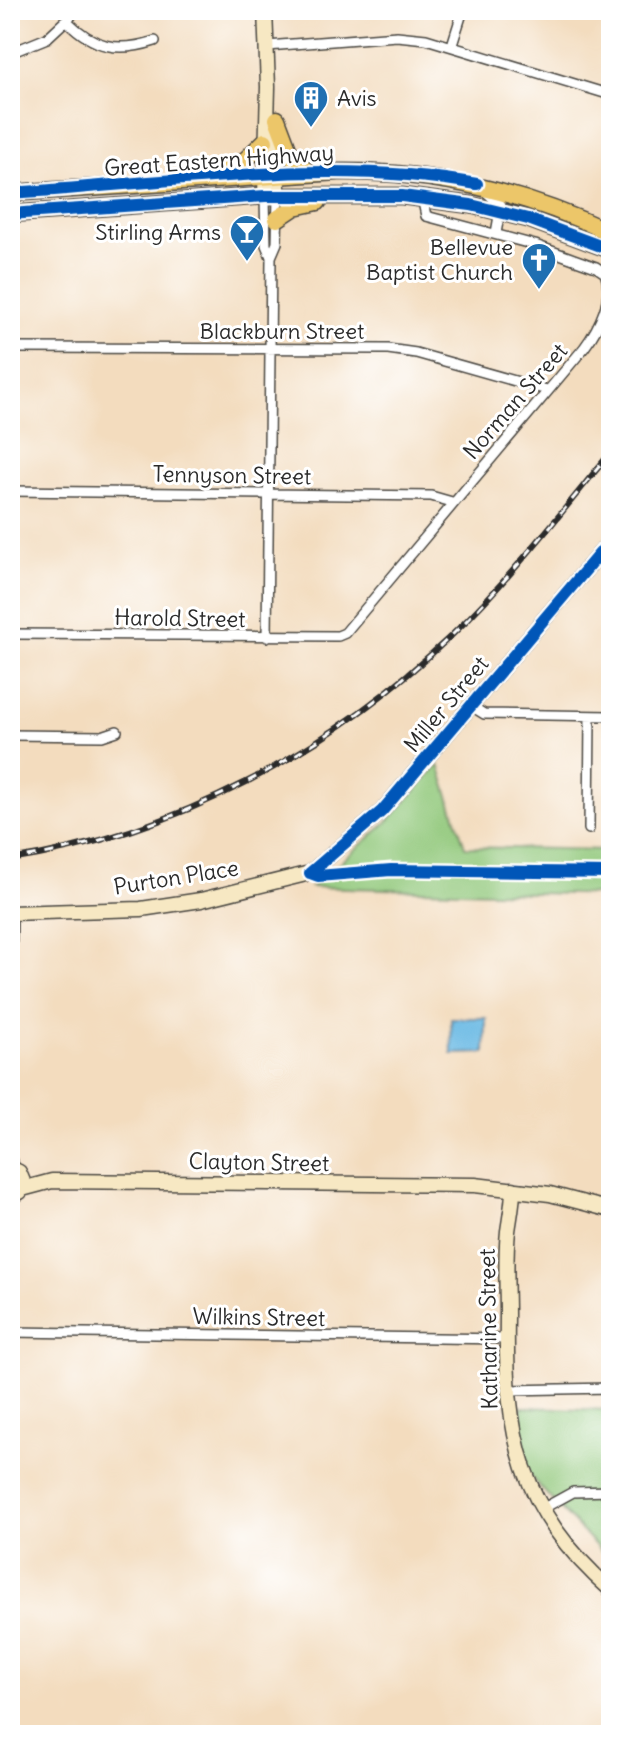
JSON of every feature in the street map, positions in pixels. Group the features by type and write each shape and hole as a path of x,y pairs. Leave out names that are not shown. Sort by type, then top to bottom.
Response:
{"highway":[{"path":"277,119 291,156 309,173"},
{"path":"175,181 237,168 265,141"},
{"name":"Great Eastern Highway","path":"10,193 309,173 397,173 477,184 559,209 611,233"},
{"path":"277,219 295,207 325,200 333,194"},
{"name":"Great Eastern Highway","path":"10,214 271,196 333,194 422,197 502,212 611,250"}],"main road":[{"path":"265,10 268,87 265,141 271,196"},
{"path":"268,87 277,119 270,176"},
{"name":"Miller Street","path":"298,878 329,858 382,811 609,547"},
{"name":"Purton Place","path":"11,913 141,909 298,878"},
{"name":"Clayton Street","path":"15,1182 466,1187 510,1191 611,1210"},
{"name":"Katharine Street","path":"510,1191 508,1390 517,1452 542,1509 566,1547 611,1590"}],"street":[{"path":"10,53 47,38 77,10"},
{"path":"452,45 463,10"},
{"path":"67,21 83,38 101,47 136,47 155,41"},
{"path":"267,46 397,36 452,45 611,95"},
{"path":"477,184 501,205 496,233"},
{"path":"271,196 277,219 277,243 271,257"},
{"path":"267,637 272,348 271,257 266,245 271,196"},
{"name":"Norman Street","path":"348,630 591,339 603,317 608,281 596,267 496,233 426,216 422,197"},
{"name":"Blackburn Street","path":"10,348 272,348 416,353 547,390"},
{"name":"Tennyson Street","path":"10,491 431,496 452,502"},
{"name":"Harold Street","path":"10,634 267,637 338,636 348,630"},
{"path":"471,706 484,714 611,716"},
{"path":"589,829 590,716"},
{"path":"10,735 102,736 117,731"},
{"path":"10,1113 11,913"},
{"path":"10,1151 15,1182 10,1217"},
{"name":"Wilkins Street","path":"10,1332 507,1339"},
{"path":"508,1390 611,1388"},
{"path":"542,1509 573,1492 611,1491"}],"green space":[{"path":"439,765 465,847 611,850 611,895 311,887 383,826"},
{"path":"521,1407 611,1410 611,1562 523,1469"}],"water":[{"path":"451,1018 486,1018 485,1053 452,1054"}],"railway":[{"path":"10,860 72,848 191,808 303,750 355,715 405,677 473,614 611,452"}],"cycle path":[{"path":"10,193 304,172 363,172 477,184"},
{"path":"10,214 265,196 402,196 471,205 528,219 611,250"},
{"path":"310,873 382,811 611,540"},
{"path":"310,873 318,876 391,870 611,873"}],"place":[{"name":"Avis","path":"311,129"},
{"name":"Stirling Arms","path":"247,263"},
{"name":"Bellevue Baptist Church","path":"539,291"}]}
